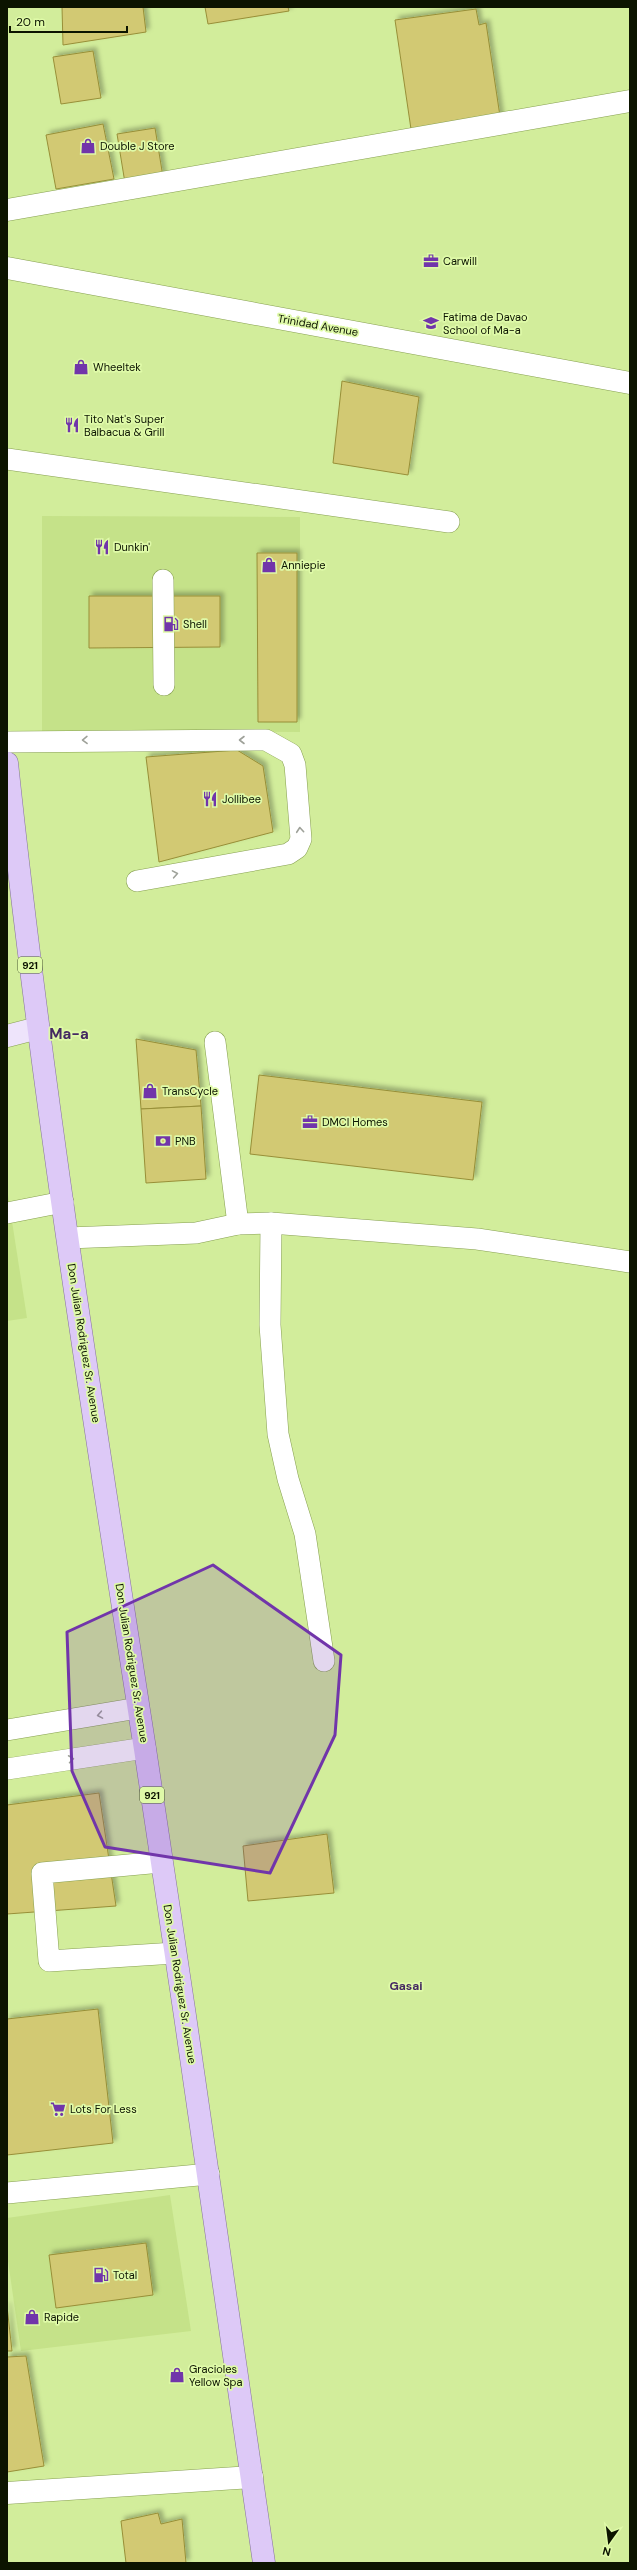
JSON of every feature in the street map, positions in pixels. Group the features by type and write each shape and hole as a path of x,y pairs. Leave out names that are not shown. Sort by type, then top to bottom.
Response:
{"main road":[{"name":"Don Julian Rodriguez Sr. Avenue","path":"7,763 38,1028 138,1708 209,2174 264,2563"},
{"path":"7,1036 38,1028"}],"street":[{"path":"7,210 630,101"},
{"name":"Trinidad Avenue","path":"7,268 630,383"},
{"path":"7,2493 252,2477"}],"lane":[{"path":"7,459 449,522"},
{"path":"163,580 164,685"},
{"path":"7,742 266,740 291,754 295,765 301,839 297,848 288,854 137,880"},
{"path":"215,1042 238,1224"},
{"path":"7,1213 63,1202"},
{"path":"271,1223 270,1325 278,1434 288,1479 309,1555 324,1661"},
{"path":"68,1238 196,1233 238,1224 271,1223 476,1239 630,1262"},
{"path":"7,1730 138,1708"},
{"path":"7,1769 145,1748"},
{"path":"162,1862 42,1873 49,1961 175,1953"},
{"path":"7,2193 209,2174"}],"highlighted area":[{"path":"213,1565 341,1655 335,1735 270,1873 105,1847 72,1771 67,1632"}],"shaded area":[{"name":"Shell","path":"42,516 300,517 300,732 42,731"},
{"path":"7,1189 27,1318 7,1321"},
{"path":"170,2195 191,2331 21,2351 7,2254 7,2218"}],"building":[{"path":"62,7 143,7 146,32 63,45"},
{"path":"205,7 288,7 289,11 208,24"},
{"path":"476,9 479,25 486,23 501,123 412,136 395,20"},
{"path":"93,51 101,98 61,104 53,57"},
{"path":"103,124 114,179 56,189 46,135"},
{"path":"155,128 163,177 125,183 117,134"},
{"path":"342,381 419,397 408,475 333,463"},
{"path":"257,553 297,553 297,722 258,722"},
{"path":"89,596 220,596 220,647 89,648"},
{"name":"Jollibee","path":"237,750 263,766 273,832 159,862 146,757"},
{"path":"136,1039 196,1050 201,1106 141,1109"},
{"path":"259,1075 482,1102 473,1180 250,1154"},
{"path":"201,1106 206,1179 146,1183 141,1109"},
{"path":"99,1793 116,1906 7,1914 7,1805"},
{"path":"327,1834 334,1893 248,1901 243,1846"},
{"name":"Lots For Less","path":"98,2009 113,2143 7,2155 7,2019"},
{"name":"Total","path":"146,2243 153,2295 56,2308 49,2255"},
{"path":"7,2306 12,2351 7,2351"},
{"path":"26,2356 44,2466 7,2472 7,2357"},
{"path":"158,2513 161,2524 182,2519 186,2563 126,2563 121,2521"}],"place":[{"name":"Double J Store","path":"88,146"},
{"name":"Carwill","path":"431,261"},
{"name":"Fatima de Davao School of Ma-a","path":"431,323"},
{"name":"Wheeltek","path":"81,367"},
{"name":"Tito Nat's Super Balbacua & Grill","path":"72,425"},
{"name":"Dunkin'","path":"102,547"},
{"name":"Anniepie","path":"269,565"},
{"name":"Shell","path":"171,624"},
{"name":"Jollibee","path":"210,799"},
{"name":"TransCycle","path":"150,1091"},
{"name":"DMCI Homes","path":"310,1122"},
{"name":"PNB","path":"163,1141"},
{"name":"Lots For Less","path":"58,2109"},
{"name":"Total","path":"101,2275"},
{"name":"Rapide","path":"32,2317"},
{"name":"Gracioles Yellow Spa","path":"177,2375"}],"district":[{"name":"Ma-a","path":"69,1034"},
{"name":"Gasai","path":"406,1986"}]}
